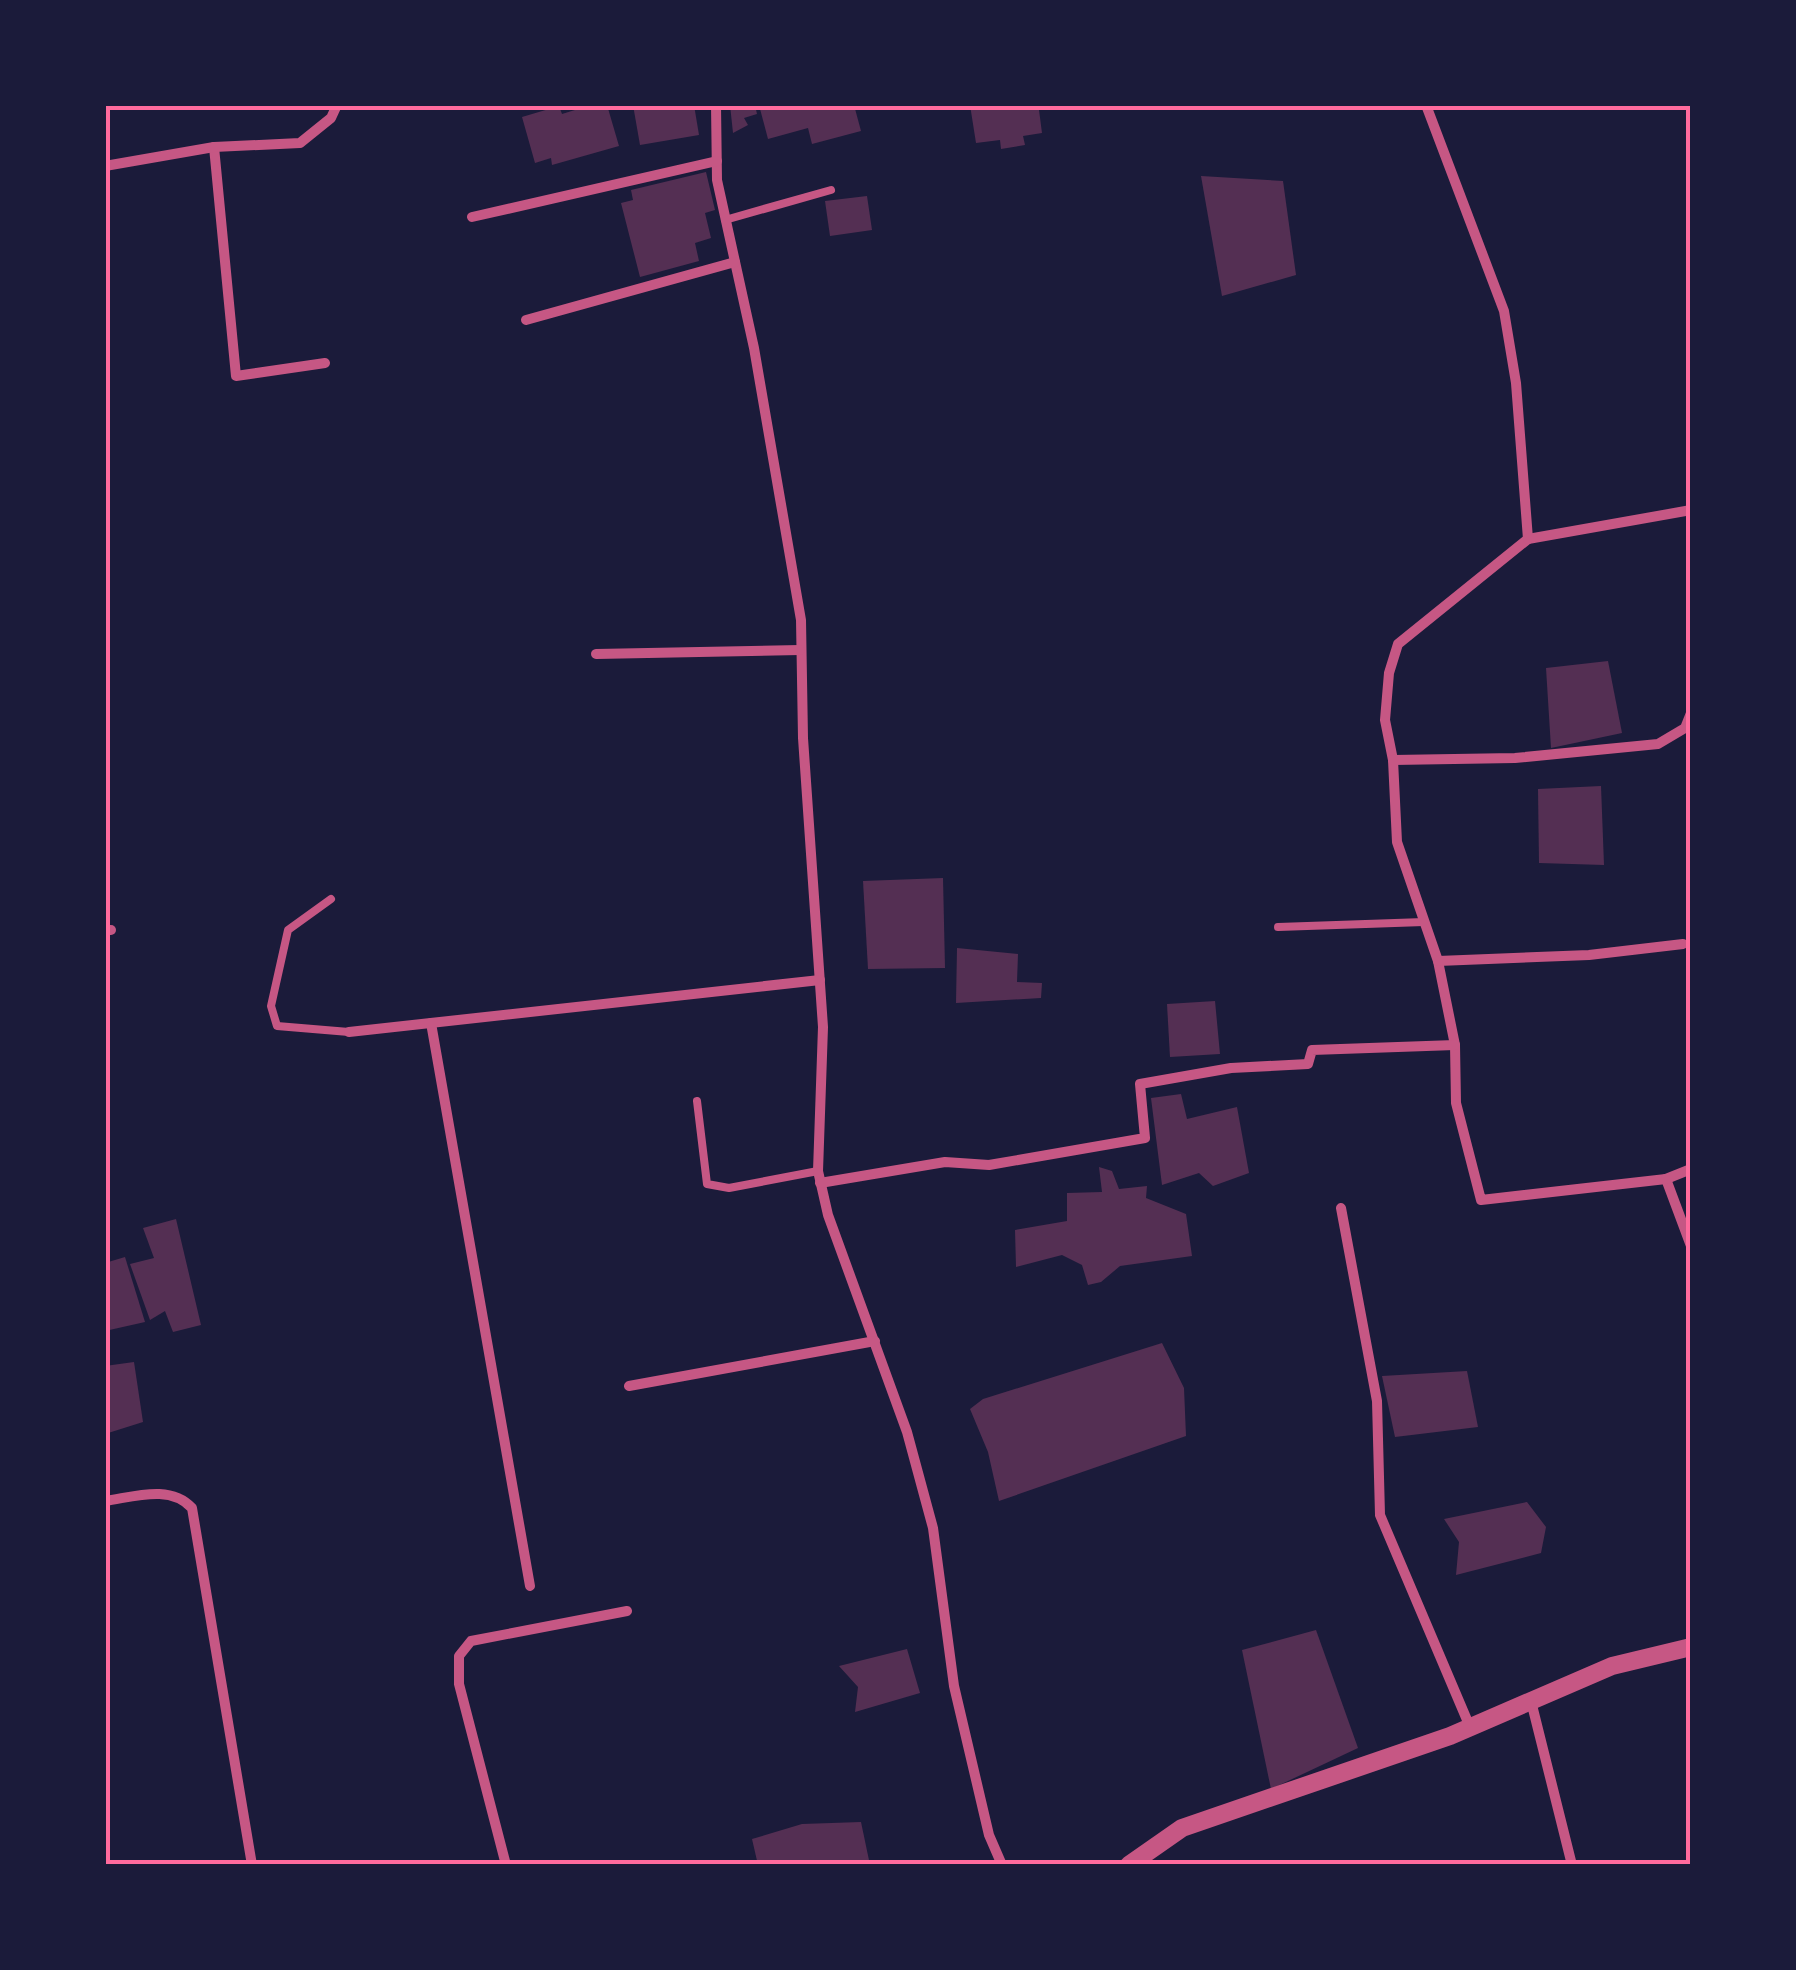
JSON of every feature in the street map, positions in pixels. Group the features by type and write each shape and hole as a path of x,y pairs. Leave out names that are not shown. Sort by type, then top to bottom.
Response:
{"street":[{"path":"105,166 214,147 300,143 331,118 337,105"},
{"path":"716,105 717,161 725,220 781,485 801,620 823,1027 819,1177 907,1432 933,1528 954,1686 989,1836 1002,1865"},
{"path":"1426,105 1504,311 1516,384 1528,539"},
{"path":"214,147 236,376 325,362"},
{"path":"472,217 717,161"},
{"path":"526,320 735,262"},
{"path":"1691,510 1528,539 1398,644 1389,674 1385,720 1393,760 1396,842 1438,961 1455,1045 1456,1103 1481,1200 1666,1180 1691,1169"},
{"path":"596,654 800,650"},
{"path":"1393,760 1515,758 1658,744 1684,728 1691,713"},
{"path":"1438,961 1588,955 1683,944"},
{"path":"349,1032 820,980"},
{"path":"432,1024 530,1586"},
{"path":"819,1177 945,1162 990,1164 1145,1138 1140,1084 1231,1068 1308,1064 1312,1050 1455,1045"},
{"path":"1666,1180 1691,1246"},
{"path":"1341,1208 1377,1401 1380,1515 1470,1727"},
{"path":"629,1386 876,1340"},
{"path":"105,1501 163,1493 182,1497 192,1508 252,1865"},
{"path":"506,1865 459,1684 459,1656 471,1641 626,1610"},
{"path":"1129,1865 1182,1828 1470,1727 1612,1666 1691,1647"},
{"path":"1531,1701 1572,1865"}],"lane":[{"path":"725,220 831,190"},
{"path":"331,899 288,930 271,1006 277,1026 349,1032"},
{"path":"1278,927 1424,922"},
{"path":"697,1101 707,1184 729,1188 819,1177"}],"building":[{"path":"591,105 607,105 619,146 552,165 551,158 535,163 522,117 559,106 562,114"},
{"path":"633,105 694,105 699,135 640,145"},
{"path":"730,105 755,105 757,114 744,118 748,125 733,133"},
{"path":"759,105 854,105 861,131 812,144 808,128 768,139"},
{"path":"970,105 1075,108 1039,110 1042,133 1023,136 1025,145 1001,149 1000,140 976,143"},
{"path":"706,172 715,210 705,213 711,238 695,243 699,261 640,277 621,203 633,200 631,190"},
{"path":"1201,176 1283,181 1296,275 1222,296"},
{"path":"867,196 872,230 830,236 825,201"},
{"path":"1608,661 1622,733 1551,748 1546,668"},
{"path":"1601,786 1604,865 1539,863 1538,789"},
{"path":"943,878 945,968 868,969 863,881"},
{"path":"957,948 1018,954 1017,982 1042,983 1041,998 956,1003"},
{"path":"1215,1001 1220,1054 1170,1057 1167,1004"},
{"path":"1181,1094 1187,1119 1237,1107 1249,1173 1213,1186 1199,1173 1162,1185 1151,1098"},
{"path":"1099,1167 1112,1171 1119,1189 1147,1186 1146,1198 1186,1214 1192,1256 1120,1266 1101,1282 1088,1285 1082,1265 1062,1255 1016,1267 1015,1230 1067,1221 1067,1193 1102,1192"},
{"path":"176,1219 201,1325 173,1332 165,1311 150,1320 130,1264 154,1258 143,1228"},
{"path":"125,1257 145,1322 105,1331 105,1263"},
{"path":"1162,1343 1184,1388 1186,1436 999,1501 988,1452 970,1409 983,1399"},
{"path":"134,1362 143,1422 105,1434 105,1366"},
{"path":"1467,1371 1478,1427 1395,1437 1382,1376"},
{"path":"1527,1502 1546,1527 1541,1553 1456,1575 1459,1542 1444,1519"},
{"path":"1316,1630 1358,1748 1271,1789 1242,1650"},
{"path":"907,1649 920,1693 855,1712 858,1687 839,1666"},
{"path":"861,1822 870,1865 758,1865 752,1839 802,1824"}]}
